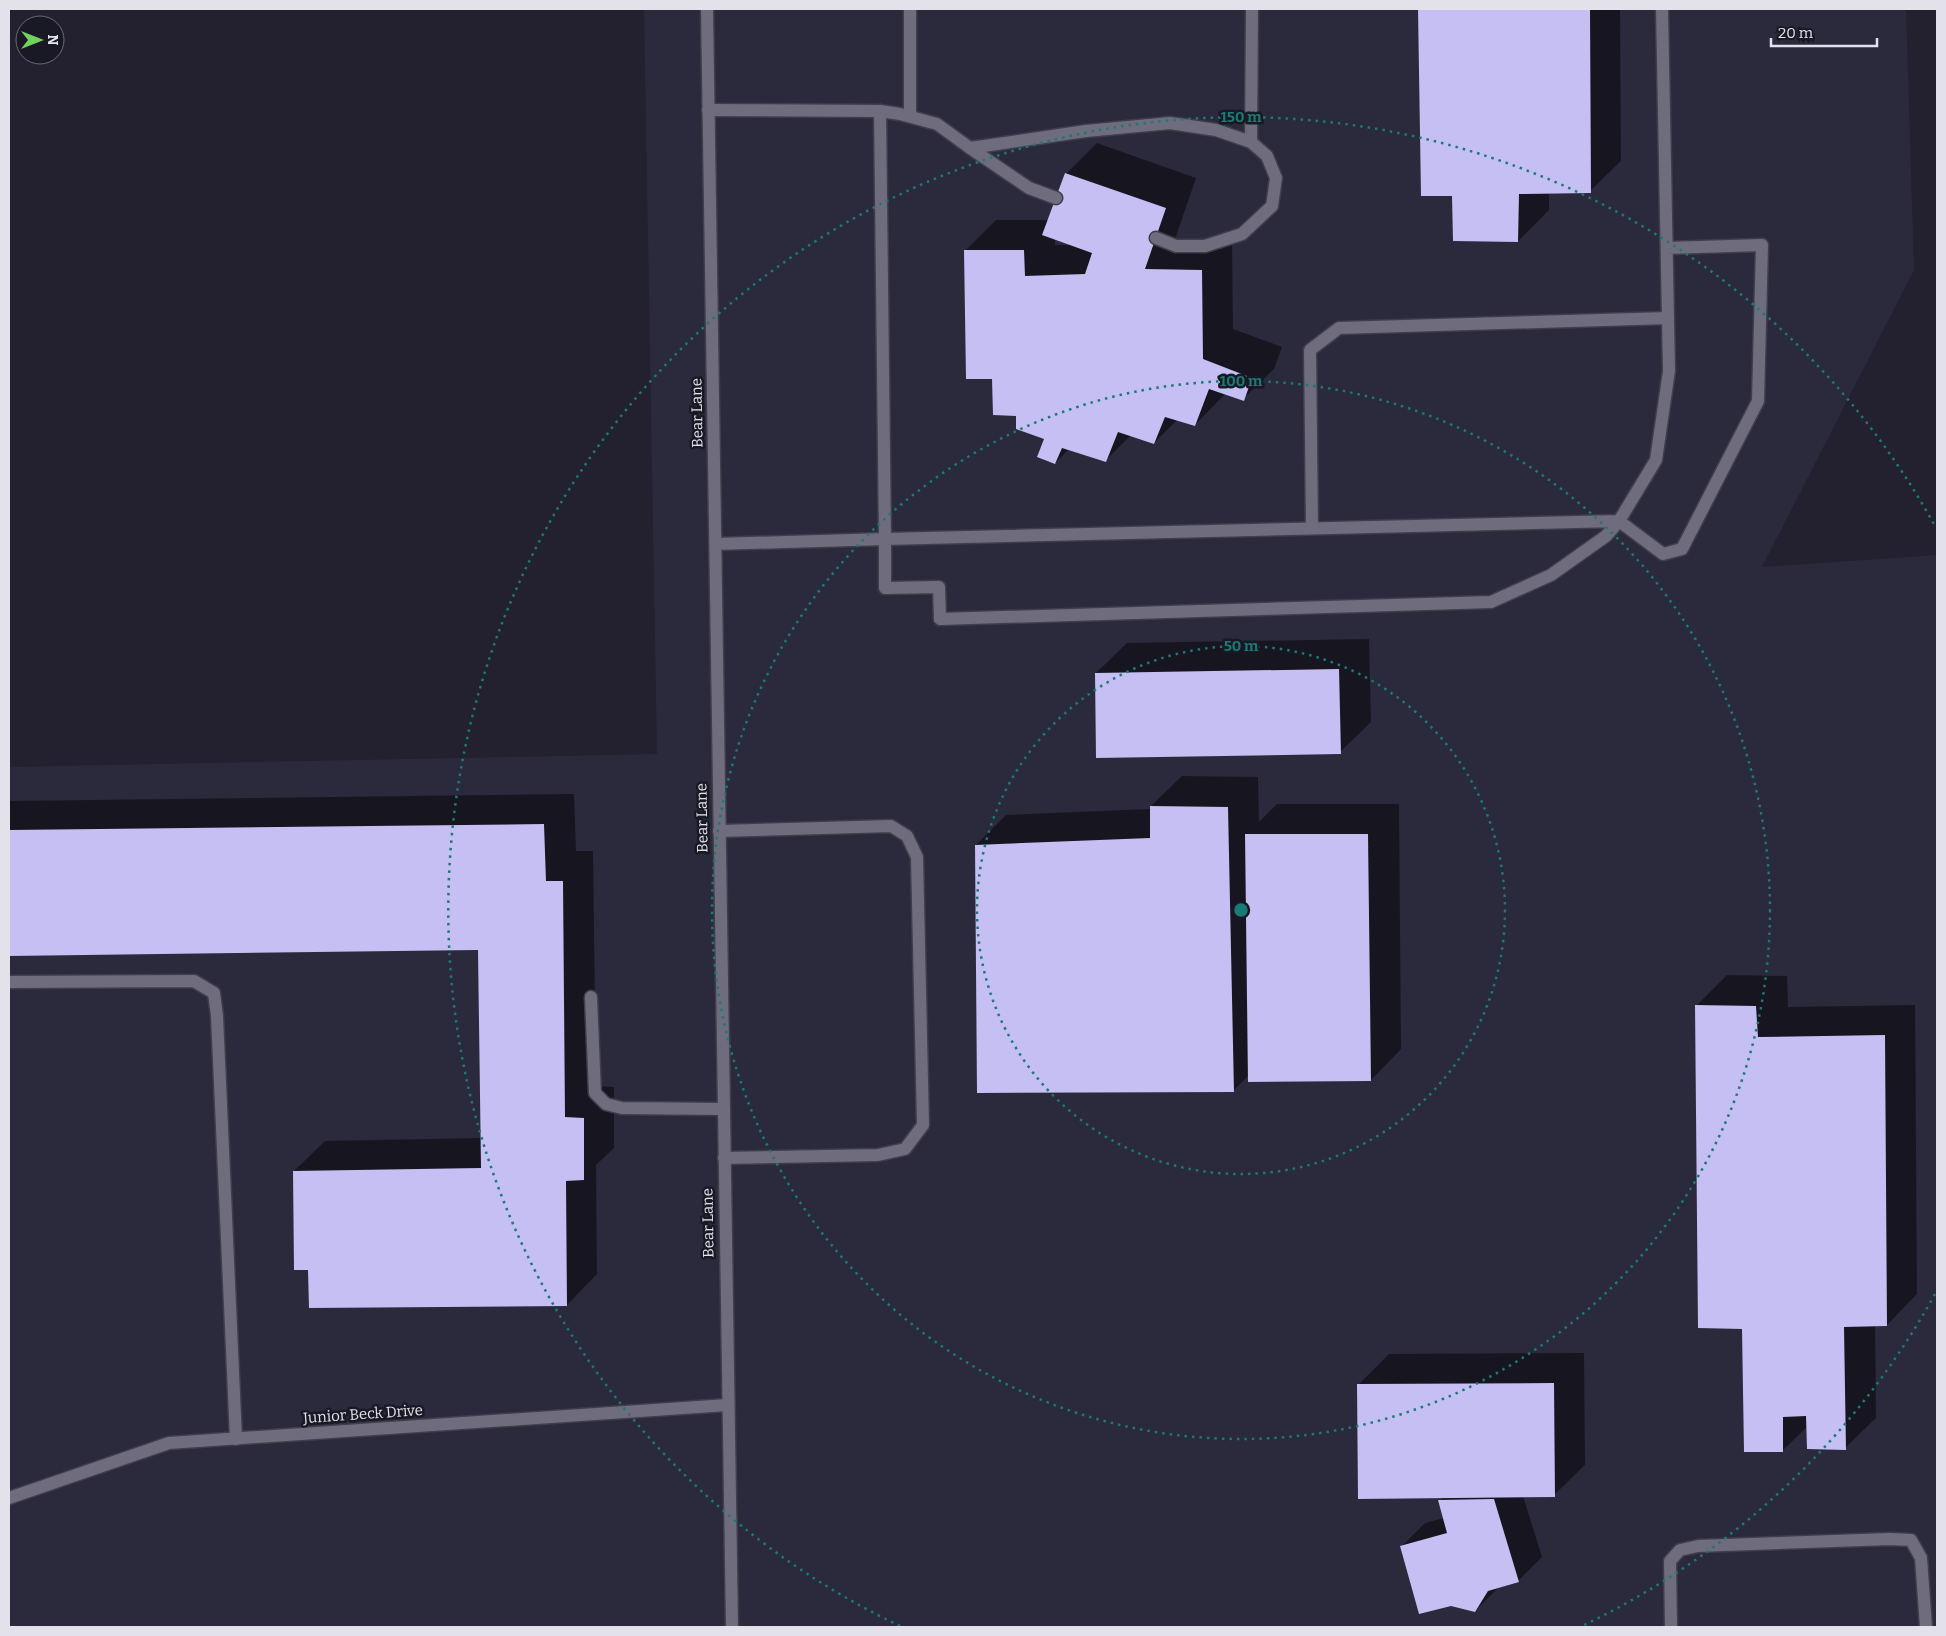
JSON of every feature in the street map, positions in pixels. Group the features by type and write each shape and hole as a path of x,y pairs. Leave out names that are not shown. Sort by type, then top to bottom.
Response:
{"street":[{"name":"Bear Lane","path":"707,9 727,1405 732,1627"},
{"path":"910,9 910,116"},
{"path":"1251,142 1252,9"},
{"path":"880,111 885,588 939,587 940,619 1491,602 1551,575 1606,536 1619,521 1656,460 1669,372 1662,9"},
{"path":"708,110 880,111 910,116 937,124 1029,188 1056,198"},
{"path":"970,148 1086,131 1170,123 1216,130 1251,142 1267,156 1276,178 1272,206 1242,234 1205,246 1176,246 1156,238"},
{"path":"716,544 1619,521 1663,554 1682,549 1758,401 1762,245 1667,248"},
{"path":"1312,528 1310,350 1338,328 1668,318"},
{"path":"719,831 891,826 907,836 916,857 923,1125 905,1149 878,1155 724,1158"},
{"path":"9,982 181,980 194,981 214,993 217,1016 236,1439"},
{"path":"591,997 595,1093 606,1104 622,1108 723,1109"},
{"name":"Junior Beck Drive","path":"9,1498 169,1444 727,1405"},
{"path":"1671,1627 1670,1561 1680,1550 1698,1546 1890,1539 1911,1540 1921,1558 1926,1627"}],"shaded area":[{"path":"644,9 1906,9 1914,270 1762,567 1937,555 1937,1627 9,1627 9,767 657,754"}],"building":[{"path":"1418,9 1590,9 1591,193 1519,194 1518,242 1453,241 1452,196 1421,196"},
{"path":"1065,173 1166,208 1145,269 1202,270 1203,359 1252,378 1244,401 1209,389 1195,426 1165,417 1154,444 1118,432 1106,462 1062,448 1055,464 1037,457 1044,439 1016,429 1016,416 993,415 992,379 966,379 964,250 1024,250 1025,276 1085,274 1092,253 1042,235"},
{"path":"1339,669 1341,754 1096,758 1095,673"},
{"path":"1150,806 1228,807 1234,1092 977,1093 975,845 1150,838"},
{"path":"544,824 546,881 563,881 565,1117 584,1118 584,1180 566,1181 567,1306 309,1308 308,1270 294,1270 293,1171 481,1168 478,950 9,956 9,830"},
{"path":"1245,834 1368,834 1371,1081 1248,1082"},
{"path":"1695,1005 1756,1006 1758,1037 1885,1035 1887,1326 1844,1327 1846,1450 1807,1449 1806,1416 1783,1417 1783,1452 1744,1452 1742,1329 1698,1328"},
{"path":"1554,1383 1555,1497 1358,1499 1357,1384"},
{"path":"1494,1499 1519,1582 1488,1591 1475,1612 1451,1606 1419,1614 1400,1546 1447,1533 1438,1500"}]}
